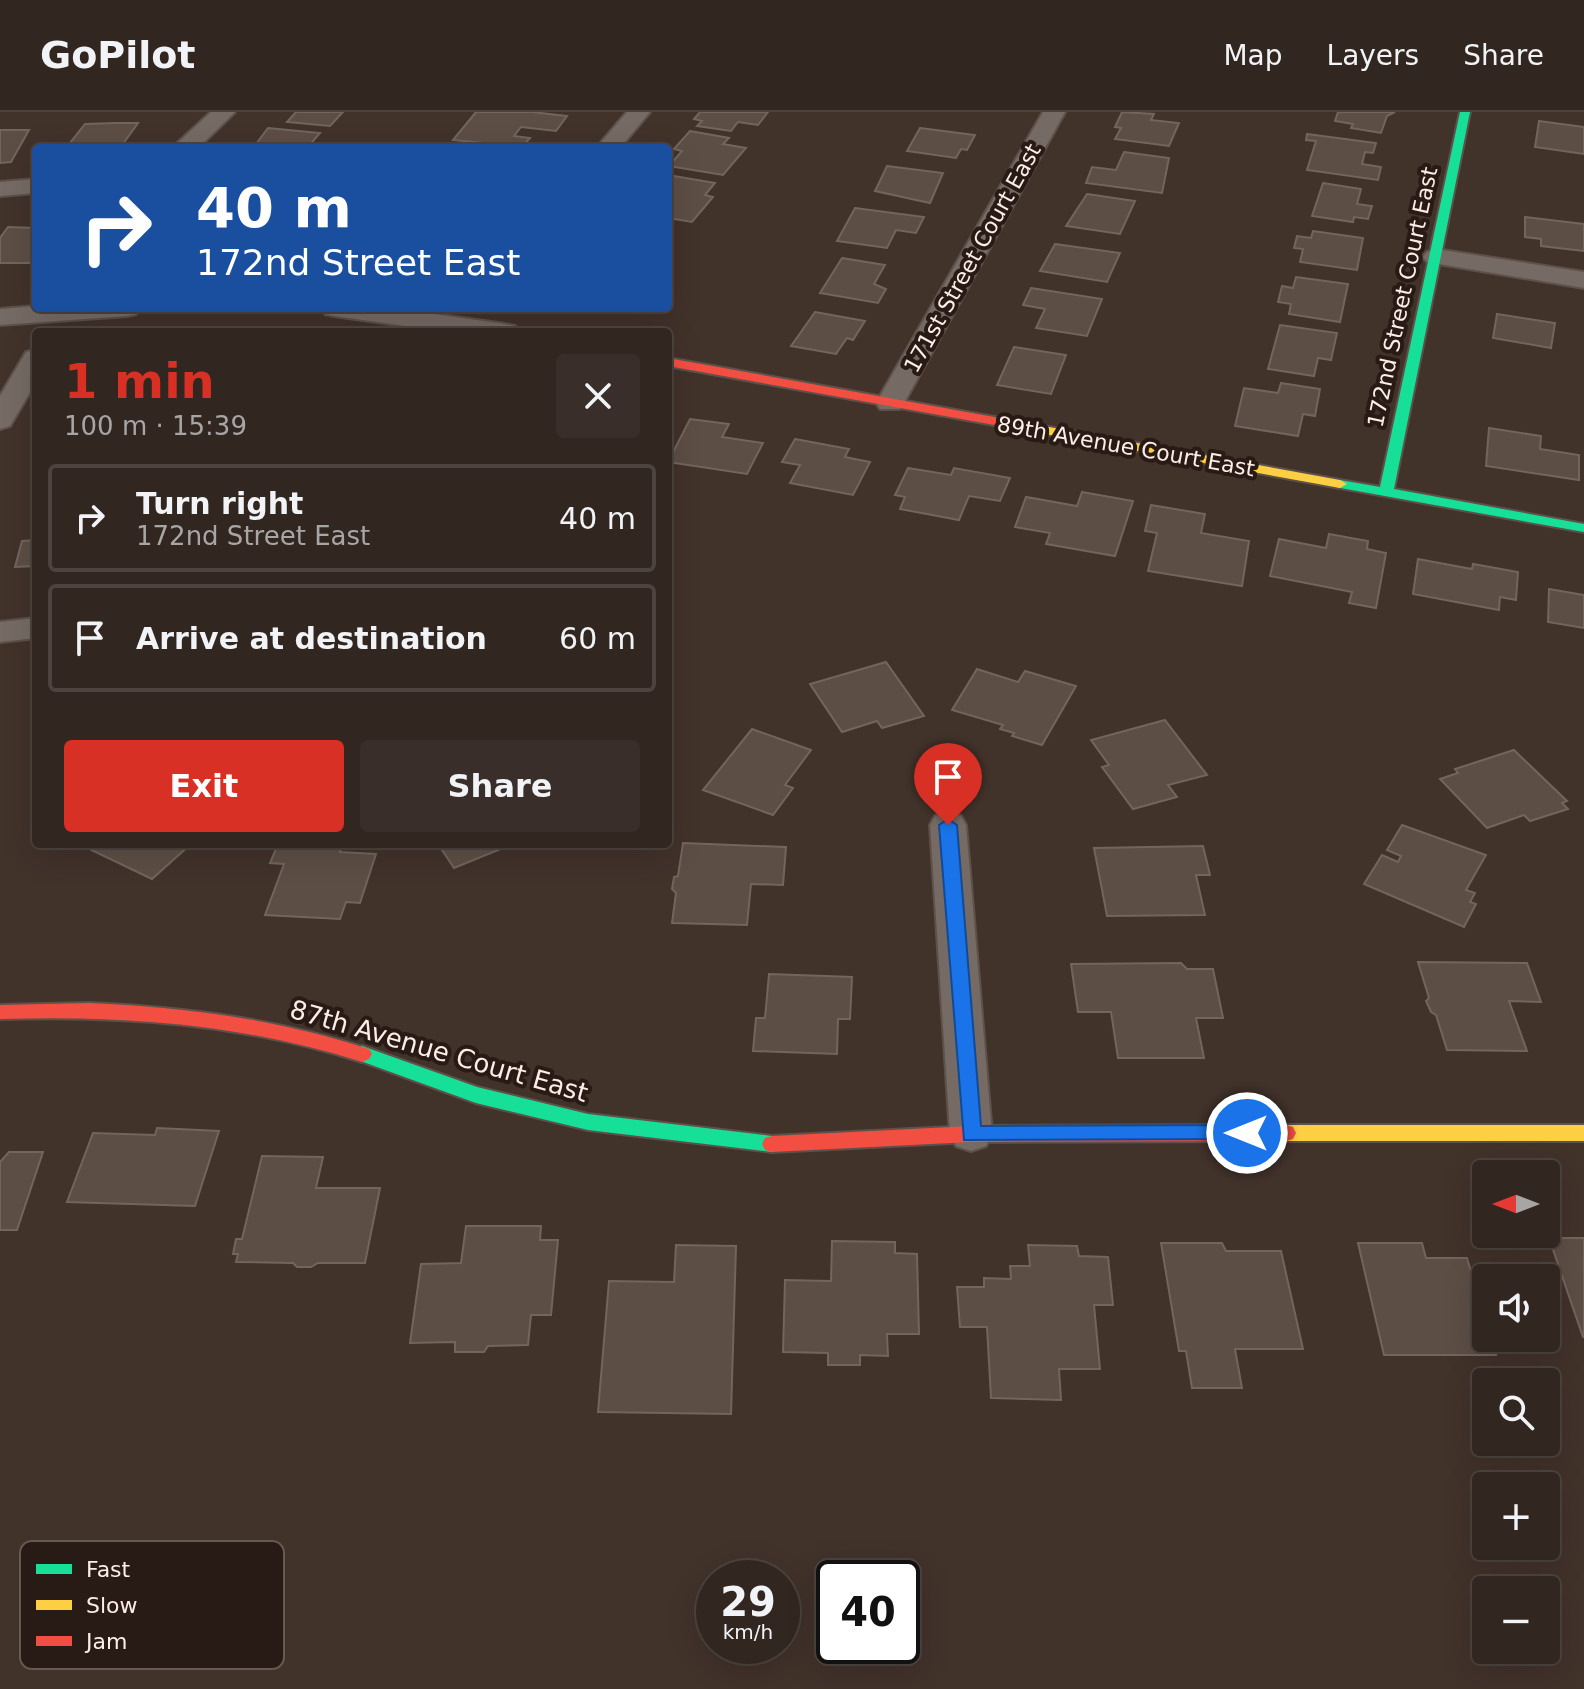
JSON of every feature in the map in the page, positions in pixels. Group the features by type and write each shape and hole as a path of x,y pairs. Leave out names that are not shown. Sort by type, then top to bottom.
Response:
{"street":[{"path":"188,144 224,112"},
{"path":"611,144 639,112"},
{"name":"171st Street Court East","path":"890,403 1054,112"},
{"name":"172nd Street Court East","path":"1386,493 1465,112"},
{"path":"0,189 32,186"},
{"path":"1436,257 1584,280"},
{"path":"0,317 51,324 108,312"},
{"path":"400,312 466,316 495,328"},
{"name":"89th Avenue Court East","path":"672,363 1584,528"},
{"path":"0,420 32,365"},
{"path":"0,632 32,628"},
{"path":"948,825 971,1134"},
{"name":"87th Avenue Court East","path":"0,1012 56,1009 232,1022 327,1041 476,1095 588,1122 772,1144 971,1134 1584,1133"}],"building":[{"path":"296,112 343,112 330,126 287,122"},
{"path":"476,112 532,112 567,116 556,131 521,127 514,136 530,138 525,144 453,140"},
{"path":"700,112 768,112 758,125 738,122 731,131 697,126 702,121 694,119"},
{"path":"1122,112 1154,114 1151,120 1179,123 1169,146 1115,139 1121,128 1115,127"},
{"path":"1338,112 1395,112 1387,116 1381,133 1351,128 1353,124 1335,121"},
{"path":"1539,121 1584,127 1584,154 1535,147"},
{"path":"138,123 123,144 70,143 85,124"},
{"path":"268,128 320,133 310,144 256,144"},
{"path":"920,128 975,135 967,150 961,149 956,158 907,151"},
{"path":"0,130 29,130 11,162 0,163"},
{"path":"690,131 729,138 723,144 746,148 723,175 672,166 682,151 674,149"},
{"path":"1307,134 1376,143 1373,153 1365,152 1362,164 1381,167 1378,180 1307,170 1316,141 1306,140"},
{"path":"1124,152 1169,158 1162,193 1086,183 1092,167 1116,170"},
{"path":"887,166 943,173 930,203 875,191"},
{"path":"672,176 715,183 705,195 713,197 692,222 672,219"},
{"path":"1323,183 1361,189 1357,204 1372,206 1368,219 1354,217 1353,222 1312,216"},
{"path":"1087,194 1135,201 1120,234 1066,226"},
{"path":"855,208 924,217 916,233 896,230 887,248 837,241"},
{"path":"1525,217 1584,224 1584,251 1541,246 1541,239 1525,237"},
{"path":"8,227 32,228 32,263 0,263 0,238"},
{"path":"1313,231 1363,238 1357,270 1300,262 1303,249 1294,248 1297,236 1311,238"},
{"path":"1055,244 1120,253 1107,282 1040,271"},
{"path":"842,258 885,265 874,284 886,289 878,303 820,293"},
{"path":"1296,277 1348,284 1340,322 1289,314 1291,304 1278,302 1282,286 1293,288"},
{"path":"1031,288 1102,299 1087,336 1036,328 1045,309 1023,305"},
{"path":"815,312 865,321 853,340 847,338 836,354 791,346"},
{"path":"1497,314 1555,323 1551,348 1493,338"},
{"path":"1280,325 1337,333 1331,360 1318,358 1314,376 1268,369"},
{"path":"1014,347 1066,355 1051,394 997,385"},
{"path":"1281,383 1320,389 1315,416 1303,414 1298,436 1235,426 1244,388 1278,393"},
{"path":"690,419 729,424 722,437 763,443 747,474 672,463 672,454"},
{"path":"1489,428 1541,436 1540,449 1579,455 1579,480 1486,466"},
{"path":"795,439 849,449 845,457 870,462 853,495 790,483 800,465 782,462"},
{"path":"908,468 951,475 954,468 1010,478 1000,501 969,496 959,520 900,509 905,497 895,495"},
{"path":"1082,492 1133,501 1115,556 1046,544 1050,533 1015,527 1026,497 1077,506"},
{"path":"1151,505 1205,514 1201,533 1249,541 1242,586 1148,571 1157,533 1145,531"},
{"path":"1329,534 1368,541 1367,549 1386,553 1376,608 1349,603 1352,592 1270,576 1279,539 1326,548"},
{"path":"32,540 32,566 15,567 22,541"},
{"path":"1418,559 1472,569 1473,564 1518,572 1516,600 1500,597 1499,610 1413,594"},
{"path":"1549,589 1584,595 1584,628 1548,622"},
{"path":"886,662 924,716 882,728 877,721 842,732 810,684"},
{"path":"977,669 1018,682 1025,671 1076,686 1042,745 1012,736 1014,733 1000,729 1003,725 952,710"},
{"path":"1165,720 1207,775 1168,785 1177,797 1133,809 1102,767 1109,765 1091,740"},
{"path":"752,729 811,750 785,785 793,788 773,815 703,790"},
{"path":"1514,750 1567,801 1562,803 1568,809 1530,821 1524,815 1487,828 1440,779 1458,773 1455,769"},
{"path":"1402,825 1486,855 1466,890 1475,893 1470,902 1476,904 1464,927 1364,884 1382,855 1398,862 1401,856 1387,850"},
{"path":"683,843 786,847 783,885 751,884 747,925 672,923 676,893 672,889 674,877 678,876"},
{"path":"1203,846 1210,875 1196,875 1205,915 1107,916 1094,848"},
{"path":"87,848 187,848 152,879"},
{"path":"276,848 342,848 340,852 376,854 360,903 346,902 340,919 265,915 284,864 270,863"},
{"path":"441,848 503,848 454,868"},
{"path":"1418,962 1527,963 1541,1002 1509,1001 1527,1051 1447,1050 1436,1015 1426,1001 1429,998"},
{"path":"1181,963 1187,969 1213,969 1223,1018 1196,1018 1204,1058 1118,1058 1111,1012 1078,1012 1071,964"},
{"path":"769,974 852,977 850,1019 838,1019 837,1054 753,1051 756,1018 765,1018"},
{"path":"157,1128 219,1131 195,1206 67,1202 93,1133 155,1135"},
{"path":"9,1152 43,1152 17,1230 0,1230 0,1162"},
{"path":"262,1156 323,1157 316,1188 380,1188 365,1263 318,1263 311,1267 297,1267 293,1263 236,1262 238,1254 233,1254 236,1239 242,1239"},
{"path":"466,1226 541,1226 540,1240 558,1240 551,1315 531,1315 528,1345 488,1346 484,1352 455,1352 455,1342 410,1343 421,1264 461,1263"},
{"path":"1560,1238 1584,1238 1584,1337 1560,1264 1552,1248 1560,1248"},
{"path":"832,1241 895,1242 895,1253 917,1254 919,1334 887,1334 888,1356 860,1355 860,1365 828,1365 828,1353 783,1352 785,1280 831,1281"},
{"path":"1161,1243 1222,1243 1226,1251 1281,1251 1303,1349 1235,1349 1242,1388 1192,1388 1186,1351 1179,1351"},
{"path":"1358,1243 1422,1243 1426,1258 1467,1258 1472,1275 1472,1352 1495,1352 1496,1355 1384,1355"},
{"path":"676,1245 736,1246 731,1414 598,1412 609,1281 674,1282"},
{"path":"1028,1245 1077,1246 1079,1256 1108,1257 1113,1305 1094,1305 1100,1369 1059,1369 1061,1400 991,1398 987,1327 960,1327 957,1287 984,1287 984,1278 1011,1279 1010,1266 1030,1266"}],"traffic: fast":[{"path":"1386,493 1465,112"},
{"path":"1340,484 1584,528"},
{"path":"362,1054 476,1095 588,1122 772,1144"}],"traffic: slow":[{"path":"1011,424 1340,484"},
{"path":"1286,1133 1584,1133"}],"traffic: jam":[{"path":"672,363 1011,424"},
{"path":"0,1012 136,1012 183,1016 276,1030 362,1054"},
{"path":"772,1144 971,1134 1286,1133"}],"route":[{"path":"948,825 971,1134 1247,1133"}]}
